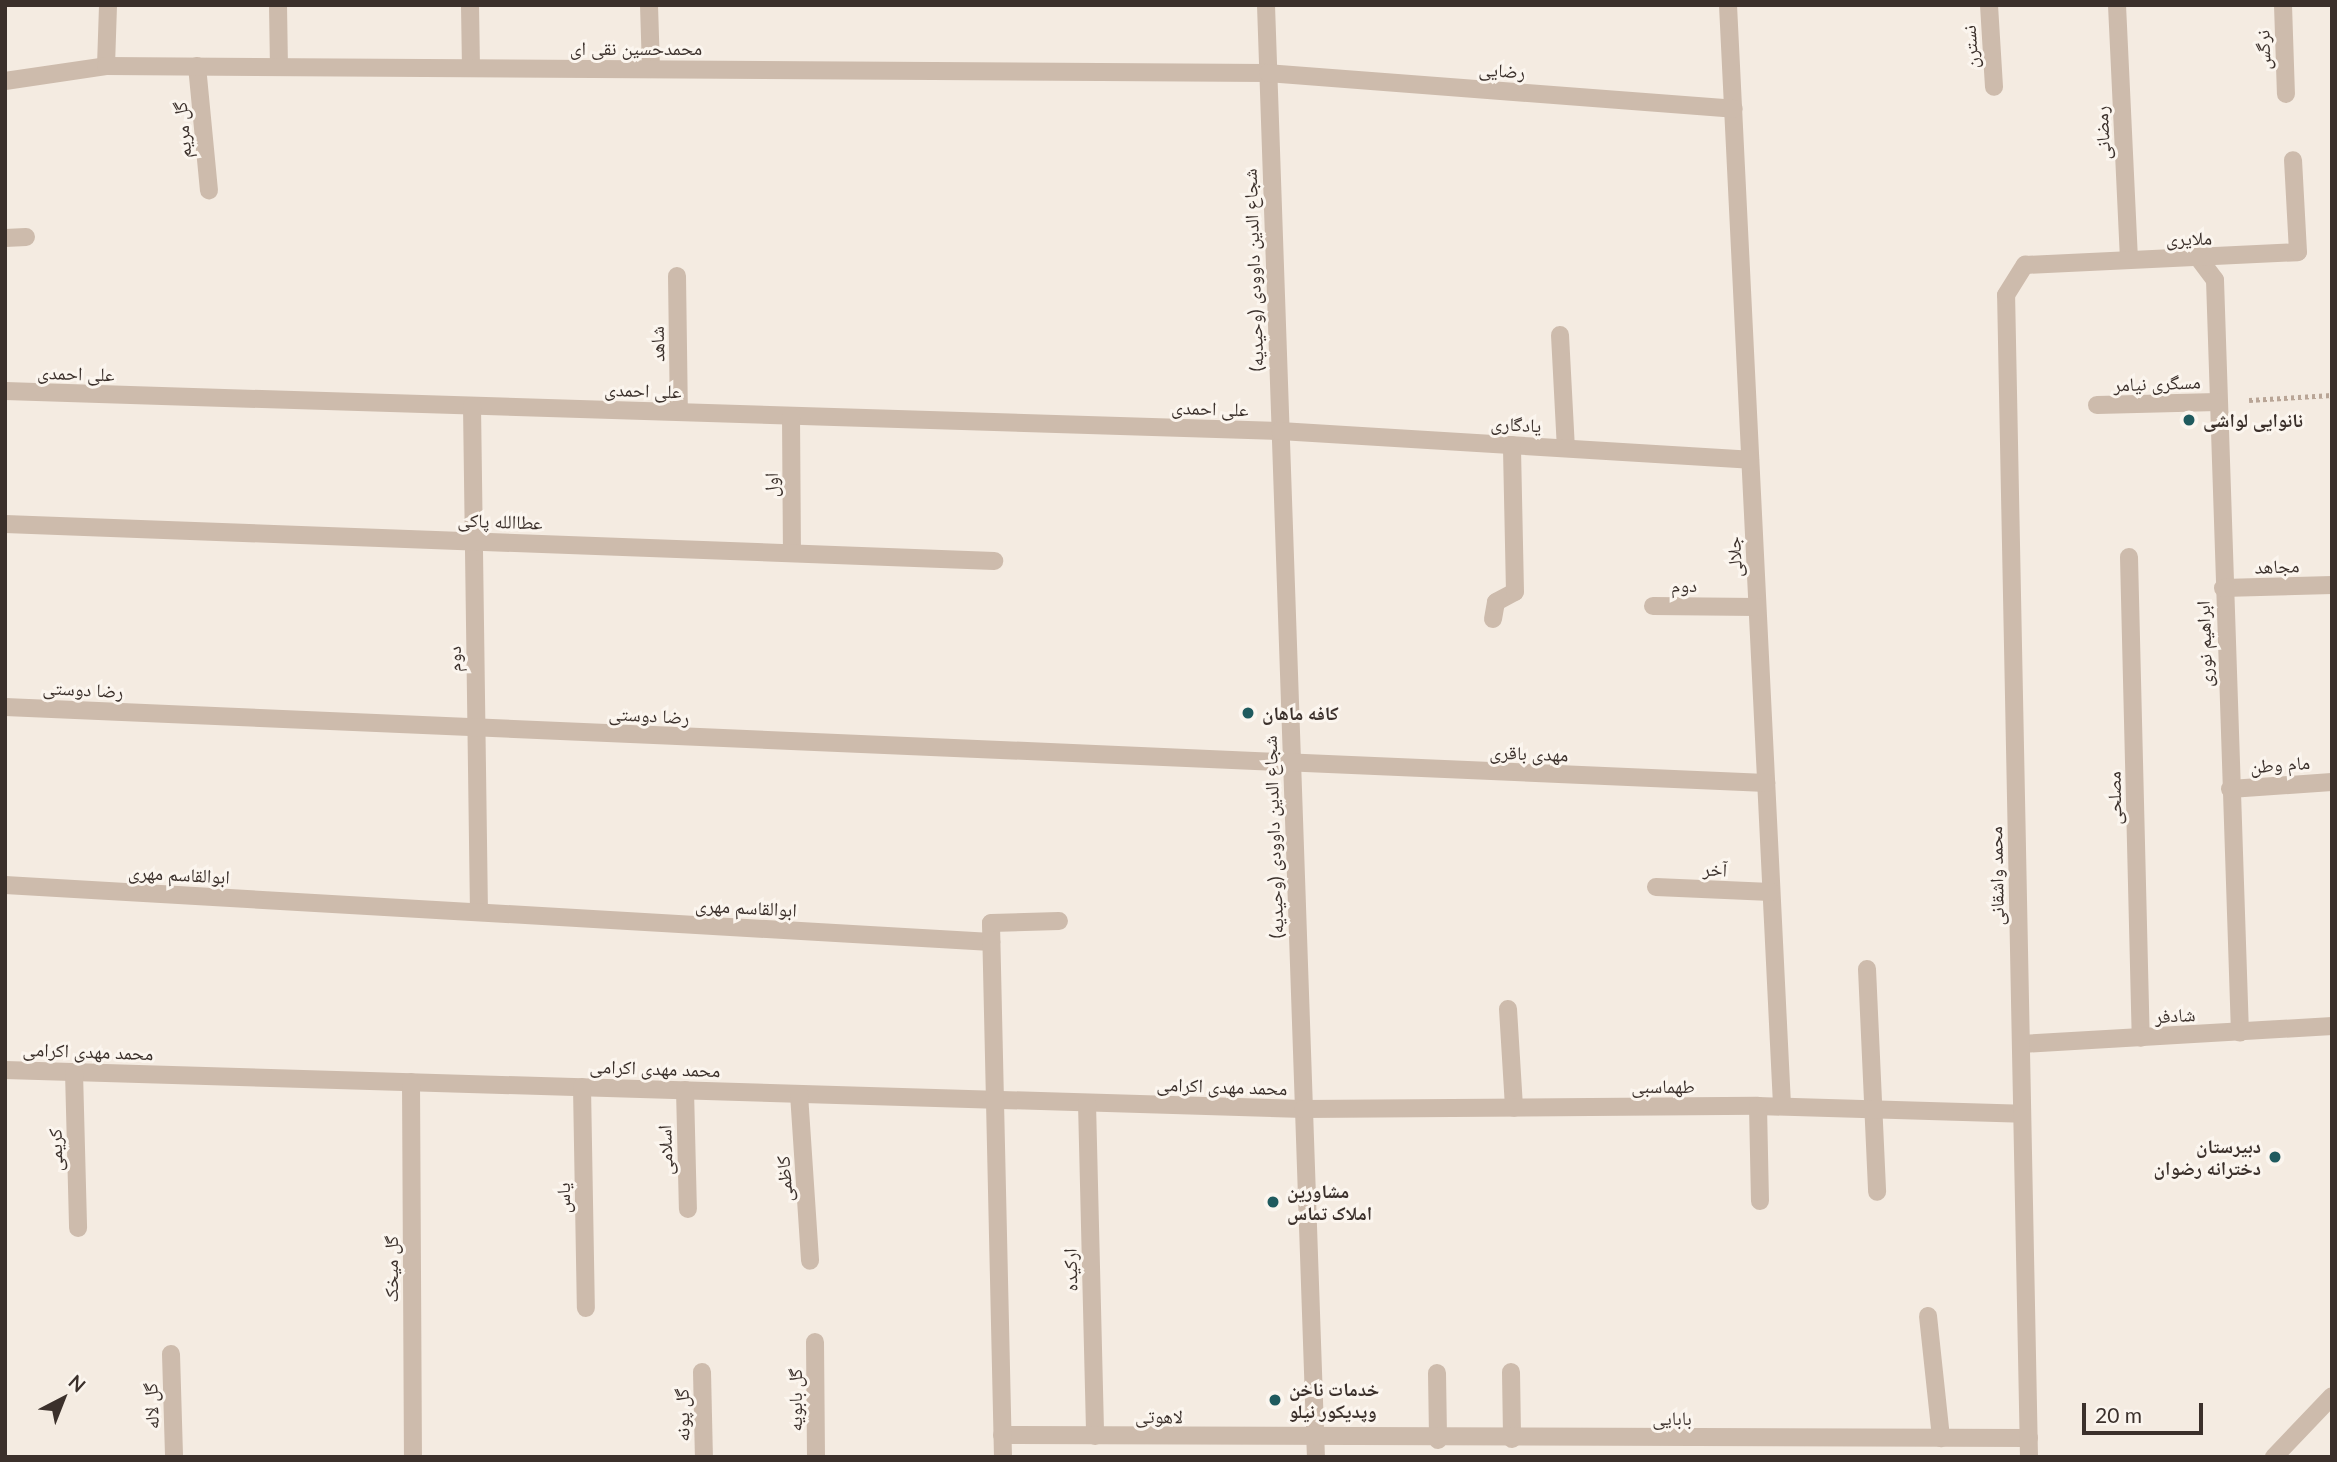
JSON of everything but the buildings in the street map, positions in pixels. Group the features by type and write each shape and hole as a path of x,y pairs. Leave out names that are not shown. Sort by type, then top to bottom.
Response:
{"street":[{"path":"106,66 108,5"},
{"path":"278,5 279,67"},
{"path":"470,5 471,68"},
{"path":"649,5 651,69"},
{"name":"شجاع الدین داوودی (وحیدیه)","path":"1266,5 1315,1448"},
{"name":"جلالی","path":"1728,5 1782,1106"},
{"name":"نسترن","path":"1989,5 1994,87"},
{"name":"رمضانی","path":"2117,5 2129,259"},
{"name":"نرگس","path":"2283,5 2286,94"},
{"name":"محمدحسین نقی ای","path":"5,81 106,66 1268,73"},
{"name":"گل مریم","path":"197,66 209,190"},
{"name":"رضایی","path":"1268,73 1734,109"},
{"name":"ملایری","path":"2006,295 2025,265 2129,259 2200,260 2298,252 2293,160"},
{"path":"5,238 26,237"},
{"name":"ابراهیم نوری","path":"2200,260 2215,280 2223,588 2240,1033"},
{"name":"شاهد","path":"677,275 679,412"},
{"name":"محمد واشقانی","path":"2006,295 2029,1457"},
{"path":"1560,335 1566,448"},
{"name":"علی احمدی","path":"5,391 1280,431"},
{"name":"مسگری نیامر","path":"2097,405 2217,402"},
{"name":"دوم","path":"472,406 479,912"},
{"name":"اول","path":"792,416 792,553"},
{"name":"یادگاری","path":"1280,431 1750,460"},
{"path":"1493,619 1496,602 1515,592 1512,445"},
{"name":"عطاالله پاکی","path":"5,524 993,561"},
{"name":"مصلحی","path":"2129,558 2141,1038"},
{"name":"مجاهد","path":"2223,588 2332,585"},
{"name":"دوم","path":"1653,606 1757,607"},
{"name":"رضا دوستی","path":"5,707 1292,766"},
{"name":"مهدی باقری","path":"1292,766 1766,783"},
{"name":"مام وطن","path":"2230,789 2332,782"},
{"name":"ابوالقاسم مهری","path":"5,885 991,942"},
{"name":"آخر","path":"1656,887 1771,892"},
{"path":"1003,1457 991,923 1059,921"},
{"path":"1867,969 1876,1109 1877,1192"},
{"path":"1508,1009 1514,1108"},
{"name":"شادفر","path":"2021,1044 2332,1026"},
{"name":"محمد مهدی اکرامی","path":"5,1070 1303,1109"},
{"name":"کریمی","path":"74,1072 78,1228"},
{"name":"گل میخک","path":"411,1082 413,1457"},
{"name":"یاس","path":"582,1087 586,1308"},
{"name":"اسلامی","path":"685,1090 688,1209"},
{"name":"کاظمی","path":"799,1094 810,1261"},
{"name":"ارکیده","path":"1087,1103 1094,1436"},
{"path":"1758,1106 1760,1201"},
{"name":"طهماسبی","path":"1303,1109 1782,1106 2022,1114"},
{"path":"1928,1316 1941,1438"},
{"name":"گل بابویه","path":"815,1342 816,1457"},
{"name":"گل لاله","path":"171,1354 174,1457"},
{"name":"گل پونه","path":"702,1372 704,1457"},
{"path":"1511,1372 1512,1439"},
{"path":"1437,1373 1438,1440"},
{"path":"2274,1457 2332,1396"},
{"name":"لاهوتی","path":"1002,1435 1094,1436 1315,1448"},
{"name":"بابایی","path":"1315,1448 1438,1440 2029,1438"}],"path":[{"path":"2217,402 2332,395"}],"place":[{"name":"نانوایی لواشی","path":"2189,420"},
{"name":"کافه ماهان","path":"1248,713"},
{"name":"دبیرستان دخترانه رضوان","path":"2275,1157"},
{"name":"مشاورین املاک تماس","path":"1273,1202"},
{"name":"خدمات ناخن وپديكور نيلو","path":"1275,1400"}]}
